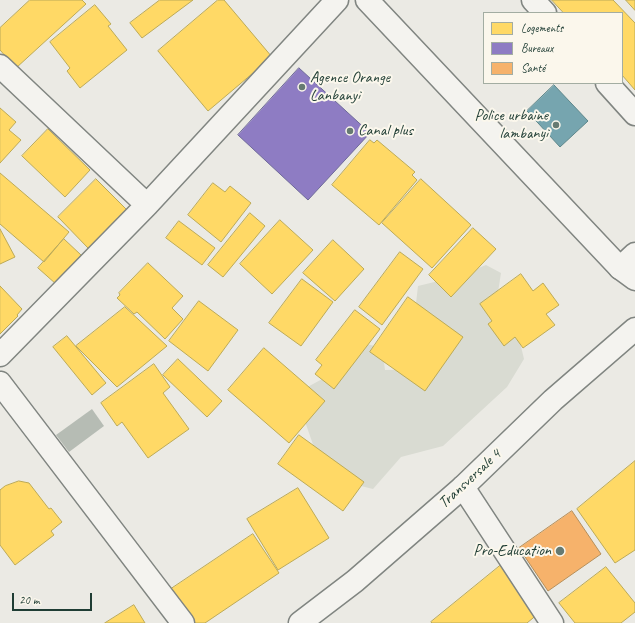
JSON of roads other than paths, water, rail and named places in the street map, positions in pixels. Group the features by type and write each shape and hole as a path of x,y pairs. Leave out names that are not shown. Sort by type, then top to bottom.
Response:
{"street":[{"path":"0,355 147,205 337,0"},
{"path":"533,0 544,12"},
{"path":"376,3 630,267"},
{"path":"0,66 147,205"},
{"path":"609,84 635,114"},
{"name":"Transversale 4","path":"300,623 355,581 463,487 553,400 635,329"},
{"path":"0,383 183,623"},
{"path":"463,487 552,623"}],"place":[{"name":"Agence Orange Lanbanyi","path":"302,87"},
{"name":"Police urbaine lambanyi","path":"556,125"},
{"name":"Canal plus","path":"350,131"},
{"name":"Pro-Education","path":"560,551"}]}
